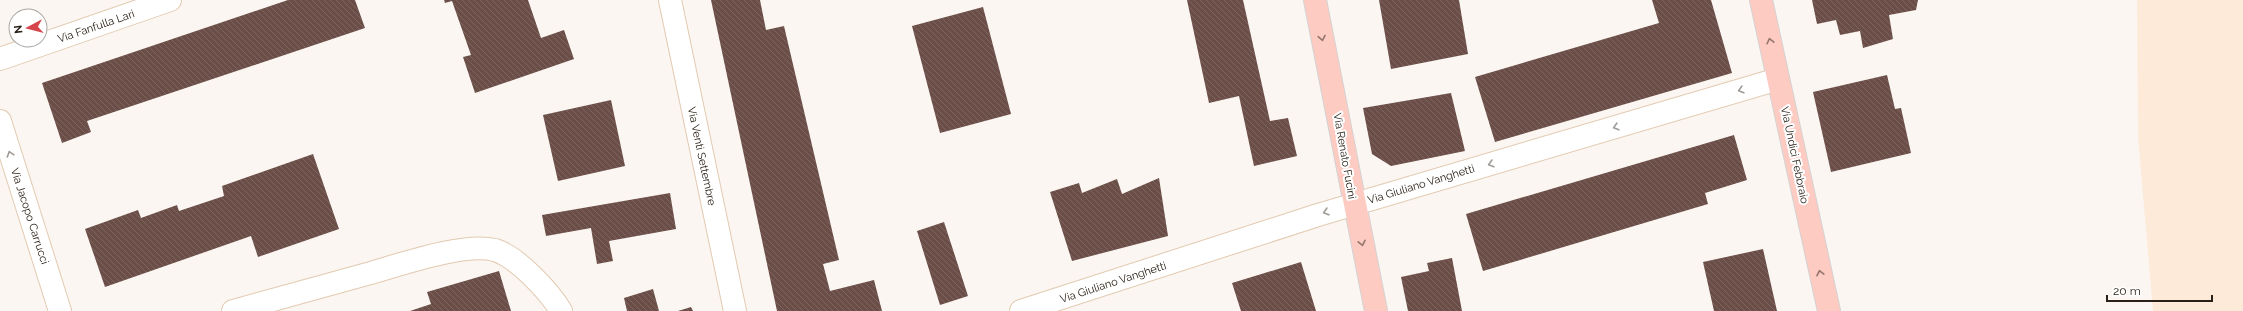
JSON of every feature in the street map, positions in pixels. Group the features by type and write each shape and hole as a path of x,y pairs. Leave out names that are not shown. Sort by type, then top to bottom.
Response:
{"main road":[{"name":"Via Renato Fucini","path":"1315,0 1376,311"},
{"name":"Via Undici Febbraio","path":"1761,0 1829,311"}],"street":[{"name":"Via Fanfulla Lari","path":"0,59 170,0"},
{"name":"Via Venti Settembre","path":"670,0 736,311"},
{"name":"Via Giuliano Vanghetti","path":"1021,311 1354,204 1778,79"},
{"name":"Via Jacopo Carrucci","path":"0,121 60,311"},
{"path":"233,311 407,262 472,249 494,250 512,258 557,304 561,311"}],"shaded area":[{"path":"2137,0 2243,0 2243,311 2153,311 2138,136"}],"building":[{"path":"288,0 355,0 365,28 87,121 91,132 62,143 42,83"},
{"path":"444,0 528,0 541,38 564,30 574,59 475,93 463,57 471,55 452,1 445,3"},
{"path":"711,0 760,0 766,30 784,26 839,260 823,264 830,291 874,280 882,311 777,311"},
{"path":"1187,0 1243,0 1270,121 1288,118 1297,156 1254,166 1239,96 1209,103"},
{"path":"1379,0 1459,0 1468,54 1391,69"},
{"path":"1652,0 1711,0 1732,73 1495,142 1475,77 1659,23"},
{"path":"1812,0 1918,0 1916,10 1889,15 1893,39 1863,48 1860,31 1840,35 1836,20 1817,24"},
{"path":"983,7 1011,114 940,133 912,26"},
{"path":"1887,75 1895,109 1901,108 1911,153 1831,172 1813,92"},
{"path":"1451,93 1465,151 1391,166 1372,154 1363,108"},
{"path":"611,100 625,166 558,181 543,115"},
{"path":"1734,135 1747,180 1705,193 1708,204 1483,271 1466,214"},
{"path":"313,154 339,229 258,257 251,236 105,287 85,229 138,210 141,218 177,205 179,211 224,196 222,186"},
{"path":"1159,178 1168,236 1072,261 1050,192 1079,183 1082,193 1117,179 1122,194"},
{"path":"670,193 676,229 609,241 613,261 597,264 591,228 546,236 542,215"},
{"path":"944,222 968,296 940,305 917,231"},
{"path":"1763,249 1777,311 1714,311 1703,262"},
{"path":"1452,258 1462,311 1408,311 1401,277 1429,271 1427,263"},
{"path":"1301,262 1316,311 1241,311 1232,283"},
{"path":"499,271 511,311 410,311 431,304 427,292"},
{"path":"653,289 659,311 627,311 624,298"},
{"path":"691,307 693,311 678,311"}]}
